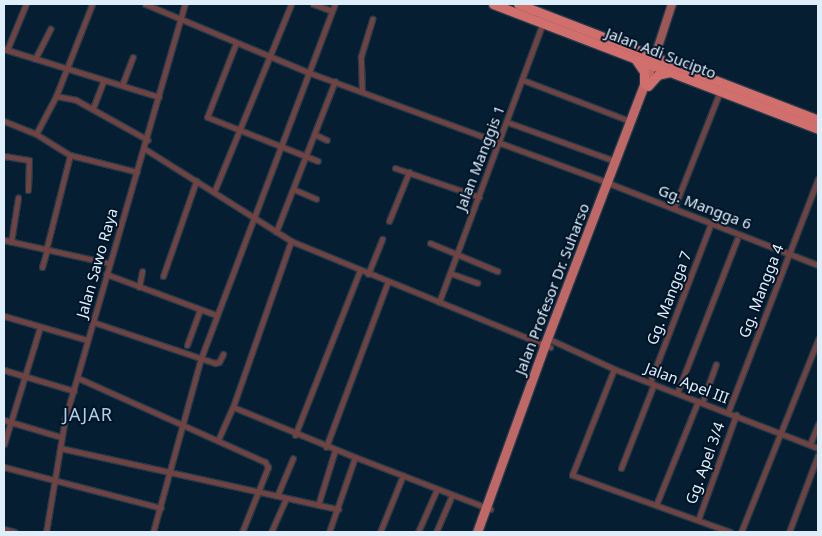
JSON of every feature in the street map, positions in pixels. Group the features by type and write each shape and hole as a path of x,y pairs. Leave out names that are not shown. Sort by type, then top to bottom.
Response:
{"highway":[{"name":"Jalan Adi Sucipto","path":"493,4 635,58 656,59 673,72 818,129"},
{"name":"Jalan Adi Sucipto","path":"518,4 656,59 818,120"},
{"path":"635,58 643,69 646,85 658,75 673,72"}],"main road":[{"path":"656,59 672,4"},
{"name":"Jalan Profesor Dr. Suharso","path":"477,532 488,508 548,342 656,59"},
{"name":"Jalan Profesor Dr. Suharso","path":"609,183 630,121 646,85"},
{"name":"Jalan Profesor Dr. Suharso","path":"482,532 488,508"}],"street":[{"path":"26,4 6,49 64,70 159,97"},
{"path":"36,134 56,96 64,70 92,4"},
{"name":"Gg. Mangga 6","path":"145,4 310,73 609,183 818,265"},
{"name":"Jalan Sawo Raya","path":"46,532 61,437 108,263 148,140 179,19 185,4"},
{"path":"214,192 290,4"},
{"path":"313,4 332,11"},
{"path":"153,532 201,358 335,4"},
{"path":"362,91 361,56 372,19"},
{"name":"Jalan Manggis 1","path":"439,302 544,22"},
{"path":"35,59 50,29"},
{"path":"236,43 207,117 318,161"},
{"path":"122,85 133,57"},
{"path":"92,108 104,80"},
{"path":"523,80 630,121"},
{"path":"276,232 335,81"},
{"path":"674,208 720,91"},
{"path":"56,96 71,98 92,108 148,140"},
{"path":"4,121 36,134 70,155 137,172"},
{"path":"507,122 615,161"},
{"path":"314,134 327,140"},
{"name":"Jalan Apel III","path":"145,149 292,241 439,302 548,342 818,448"},
{"path":"42,267 70,155"},
{"path":"4,156 29,160 28,190"},
{"path":"395,168 478,197"},
{"path":"389,221 409,172"},
{"name":"Gg. Mangga 4","path":"728,412 818,179"},
{"path":"163,276 196,181"},
{"path":"293,189 316,198"},
{"path":"11,242 18,198"},
{"name":"Gg. Mangga 7","path":"621,468 711,223"},
{"path":"368,274 382,239"},
{"path":"676,393 737,239"},
{"path":"4,240 108,263"},
{"path":"218,440 233,407 292,241"},
{"path":"430,243 497,271"},
{"path":"295,435 315,392 360,270"},
{"path":"139,287 142,271"},
{"path":"450,273 477,283"},
{"path":"106,274 216,315"},
{"path":"326,447 388,281"},
{"path":"187,345 200,309"},
{"path":"4,316 87,340"},
{"path":"93,322 217,363 223,354"},
{"path":"4,444 23,376 40,327"},
{"path":"741,532 782,433 818,338"},
{"path":"656,504 716,364"},
{"path":"614,369 572,475 730,532"},
{"path":"4,370 74,391"},
{"path":"78,378 183,424 267,464 242,532"},
{"path":"233,407 295,435 488,508"},
{"name":"Gg. Apel 3/4","path":"698,520 736,415"},
{"path":"4,420 61,437"},
{"path":"810,444 818,424"},
{"path":"60,448 338,509"},
{"path":"318,505 335,450"},
{"path":"789,532 818,455"},
{"path":"329,532 355,457"},
{"path":"276,496 293,458"},
{"path":"4,467 55,482 160,508"},
{"path":"380,532 403,475"},
{"path":"418,532 436,489"},
{"path":"436,532 452,495"},
{"path":"272,532 286,498"},
{"path":"4,530 15,532"}],"district":[{"name":"JAJAR","path":"88,414"}]}
